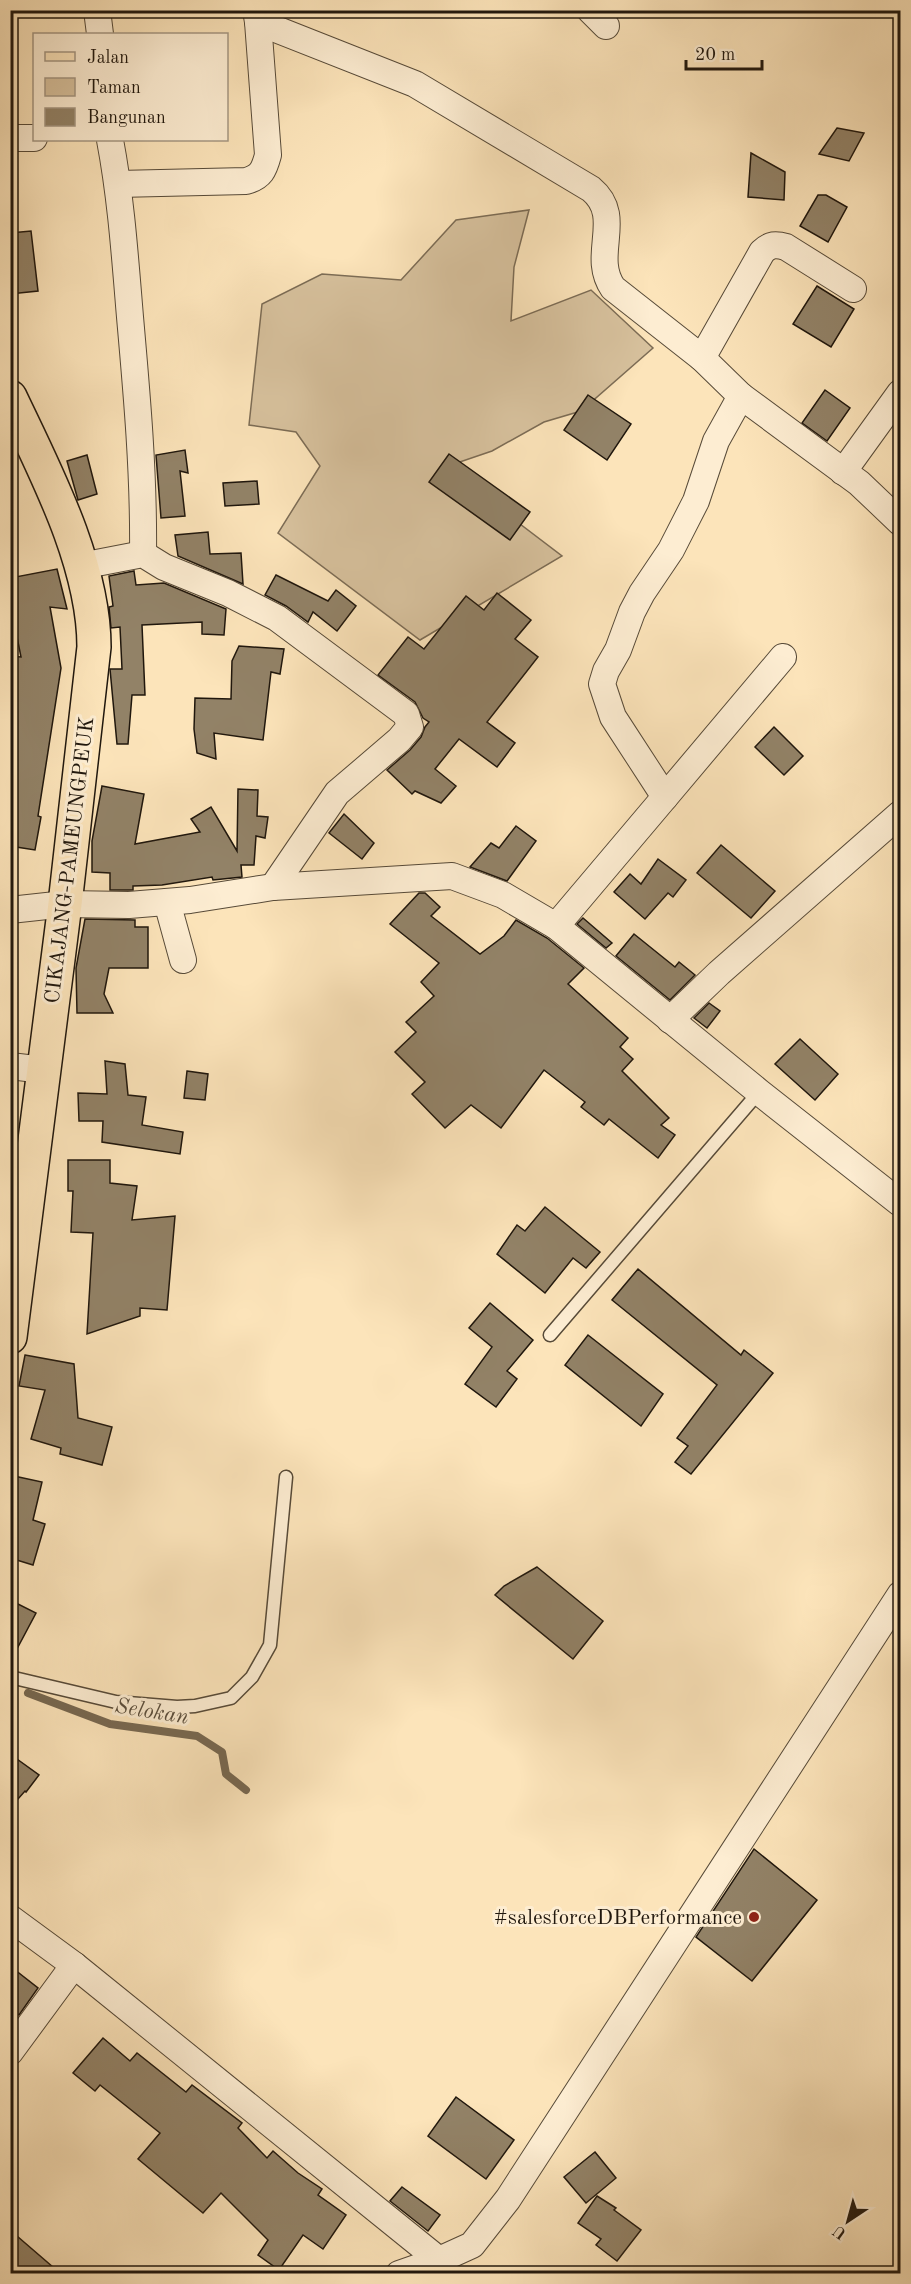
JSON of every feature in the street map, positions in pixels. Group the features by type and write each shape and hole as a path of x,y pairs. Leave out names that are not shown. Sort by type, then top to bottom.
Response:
{"main road":[{"name":"CIKAJANG-PAMEUNGPEUK","path":"10,397 54,492 81,566 92,618 94,646 44,1070 15,1263 10,1336"}],"street":[{"path":"98,10 100,33"},
{"path":"118,184 246,181 256,178 264,169 267,155 257,16 399,76 591,189 605,204 607,214 604,267 606,279 623,298 702,358 741,396 859,483 900,522"},
{"path":"10,138 33,138"},
{"path":"110,141 118,184 144,492 143,554"},
{"path":"702,358 762,252 768,246 777,244 786,247 853,289"},
{"path":"843,472 900,393"},
{"path":"665,797 614,717 602,684 632,612 671,550 696,501 716,441 741,396"},
{"path":"81,566 143,554 164,567 228,593 277,618 389,699 406,714 410,727 399,740 337,793 273,887"},
{"path":"556,926 783,657"},
{"path":"670,1020 719,973 900,814"},
{"path":"10,910 65,904 129,905 273,887 452,876 503,895 556,926 759,1092 900,1203"},
{"path":"167,902 183,960"},
{"path":"10,1066 44,1070"},
{"path":"399,2274 441,2267 472,2245 508,2199 900,1595"},
{"path":"10,1918 74,1965 441,2267"},
{"path":"10,2052 74,1965"}],"lane":[{"path":"550,1335 759,1092"},
{"path":"10,1677 116,1702 177,1707 195,1706 231,1698 252,1677 270,1645 286,1477"}],"green space":[{"path":"529,210 514,267 511,321 591,290 653,348 581,411 544,422 492,451 445,467 562,556 420,640 278,533 320,466 296,432 249,425 262,304 322,274 401,280 456,220"}],"building":[{"path":"837,128 864,133 849,161 819,154"},
{"path":"751,153 785,172 784,200 748,197"},
{"path":"818,195 826,195 847,207 828,242 800,226"},
{"path":"31,231 38,291 10,294 10,233"},
{"path":"817,286 854,309 831,347 793,324"},
{"path":"825,390 850,408 827,441 802,423"},
{"path":"588,395 631,424 607,460 564,430"},
{"path":"185,450 188,473 180,471 185,516 161,518 156,455"},
{"path":"449,454 530,512 510,540 429,482"},
{"path":"87,455 97,494 78,500 67,461"},
{"path":"257,481 259,504 225,506 223,483"},
{"path":"208,532 210,554 241,553 243,584 178,556 175,535"},
{"path":"57,569 67,609 50,607 61,668 38,816 41,817 35,850 10,846 10,656 21,657 10,602 10,578"},
{"path":"134,571 136,585 164,583 226,609 224,635 202,634 202,622 142,625 145,695 132,695 128,744 117,744 110,669 122,669 120,627 111,628 109,607 113,606 109,576"},
{"path":"276,575 328,601 336,590 356,606 337,631 313,612 308,622 286,606 265,595"},
{"path":"497,593 531,620 515,639 538,657 487,722 515,743 497,767 459,739 435,769 456,786 441,803 415,791 412,794 387,770 410,750 421,737 429,722 423,718 415,702 378,675 408,637 424,649 466,596 484,610"},
{"path":"239,646 284,649 280,674 271,672 263,740 214,733 216,759 197,753 194,729 195,698 231,699 232,661"},
{"path":"774,727 803,756 784,775 755,747"},
{"path":"102,786 144,794 135,844 200,832 191,819 211,807 237,851 238,789 258,790 257,816 268,817 265,838 256,836 254,865 241,865 242,877 213,880 212,877 162,885 133,886 133,890 110,890 110,873 92,872 92,841"},
{"path":"344,814 374,843 362,859 329,833"},
{"path":"516,826 536,841 507,881 470,867 491,843 499,848"},
{"path":"721,845 775,891 751,918 697,873"},
{"path":"658,859 686,880 673,897 668,893 645,919 614,892 630,874 641,884"},
{"path":"419,893 425,893 440,907 431,916 480,954 504,936 516,920 547,938 584,968 568,984 628,1038 620,1047 633,1059 622,1071 669,1118 661,1125 675,1135 658,1158 609,1119 604,1125 581,1107 585,1102 544,1070 501,1128 471,1105 445,1128 412,1094 425,1082 395,1052 416,1032 406,1022 434,996 421,982 439,963 390,924"},
{"path":"583,918 612,943 606,948 577,924"},
{"path":"85,919 135,920 135,927 148,927 148,968 109,968 104,994 113,1013 77,1013 76,968"},
{"path":"634,934 675,967 679,962 695,975 670,1000 616,956"},
{"path":"709,1003 720,1011 707,1028 694,1018"},
{"path":"800,1039 838,1074 815,1100 775,1064"},
{"path":"105,1061 125,1064 128,1095 146,1097 142,1125 183,1132 180,1154 102,1142 103,1121 79,1121 78,1093 107,1094"},
{"path":"187,1071 208,1074 205,1100 184,1098"},
{"path":"68,1160 110,1160 110,1183 137,1186 132,1220 175,1216 167,1310 140,1308 140,1316 87,1334 93,1233 71,1232 73,1191 68,1191"},
{"path":"545,1207 600,1252 586,1268 573,1258 545,1293 497,1254 517,1225 525,1231"},
{"path":"638,1269 741,1355 744,1350 773,1373 691,1474 675,1462 688,1446 677,1438 717,1385 612,1300"},
{"path":"490,1303 533,1340 507,1371 517,1379 496,1407 465,1384 492,1347 469,1328"},
{"path":"588,1335 663,1394 641,1426 565,1365"},
{"path":"25,1355 74,1364 78,1418 112,1427 102,1465 60,1454 61,1448 31,1439 45,1390 19,1386"},
{"path":"14,1476 42,1482 33,1520 45,1524 33,1565 10,1558 10,1495"},
{"path":"537,1567 603,1621 573,1659 495,1595 504,1586"},
{"path":"10,1600 36,1613 10,1662"},
{"path":"10,1754 39,1775 10,1808"},
{"name":"#salesforceDBPerformance","path":"754,1849 817,1900 752,1981 696,1937"},
{"path":"10,1966 38,1988 19,2015 10,2008"},
{"path":"103,2038 130,2061 137,2053 186,2092 192,2085 242,2123 238,2128 267,2158 273,2151 298,2173 322,2189 318,2195 346,2215 323,2249 303,2235 279,2270 258,2255 268,2240 221,2193 203,2213 138,2159 160,2133 100,2085 95,2091 73,2073"},
{"path":"456,2097 514,2140 486,2179 428,2136"},
{"path":"595,2152 616,2178 586,2203 564,2177"},
{"path":"402,2187 440,2215 428,2231 390,2201"},
{"path":"597,2196 616,2208 614,2210 641,2230 617,2261 596,2245 601,2239 578,2223"},
{"path":"10,2230 61,2274 10,2274"}],"waterway":[{"name":"Selokan","path":"28,1693 110,1724 197,1736 222,1752 226,1774 246,1790"}],"place":[{"name":"#salesforceDBPerformance","path":"754,1917"}]}
